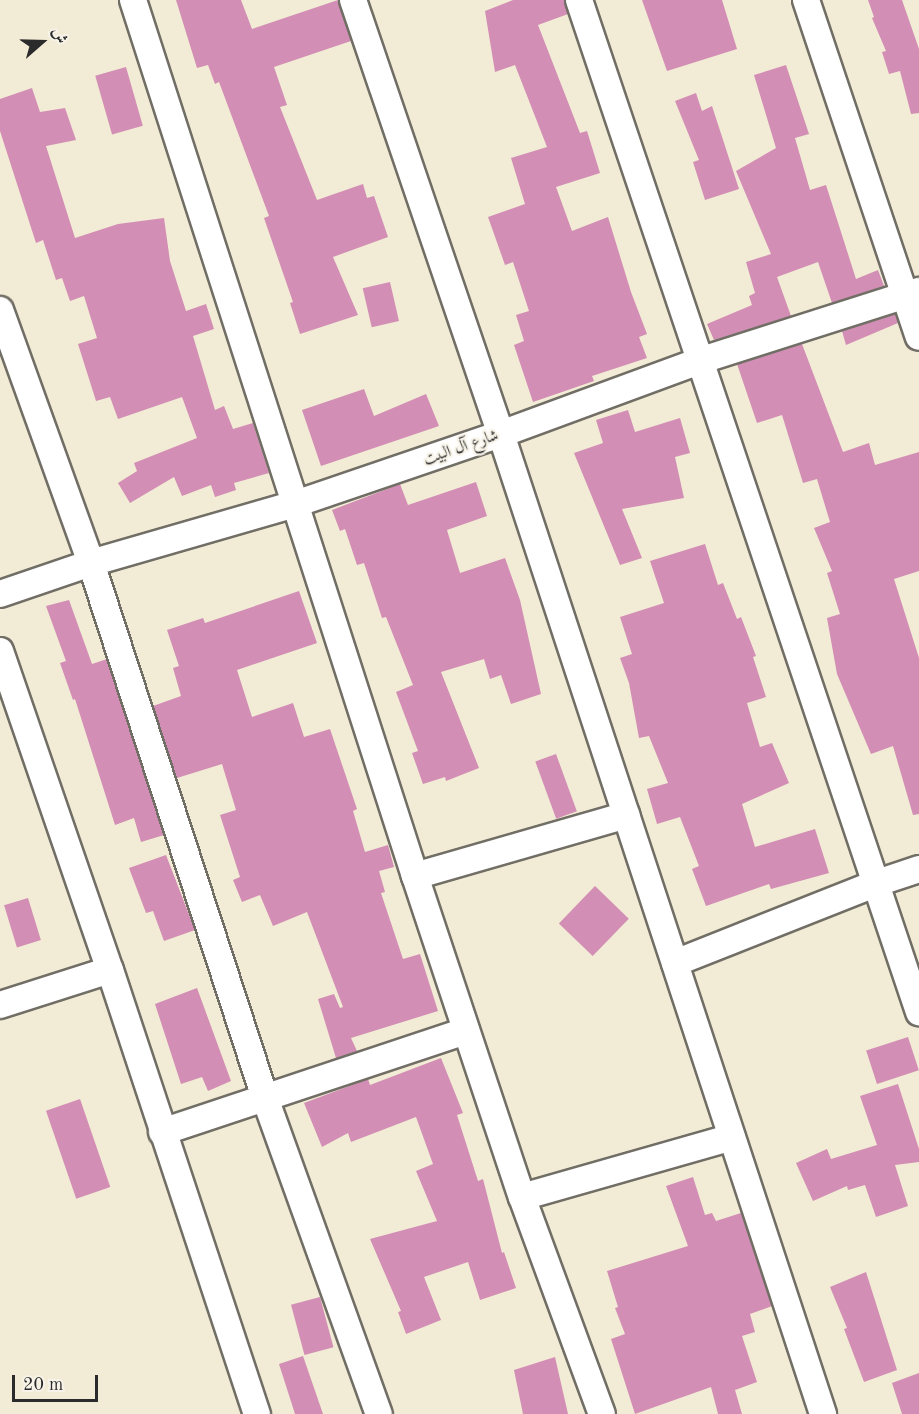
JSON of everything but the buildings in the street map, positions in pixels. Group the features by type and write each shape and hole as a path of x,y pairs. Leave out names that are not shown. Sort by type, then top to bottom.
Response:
{"street":[{"path":"133,0 466,1031 522,1197 602,1414"},
{"path":"353,0 501,434 824,1414"},
{"path":"579,0 919,1011"},
{"path":"806,0 912,294 919,338"},
{"name":"شارع آل البيت","path":"0,594 91,563 295,504 501,434 699,361 912,294"},
{"path":"0,310 91,563 265,1098 379,1414"},
{"path":"0,651 110,970 257,1414"},
{"path":"415,876 626,815"},
{"path":"675,963 877,883 919,869"},
{"path":"0,1005 110,970"},
{"path":"162,1132 466,1031"},
{"path":"522,1197 732,1137"}]}
